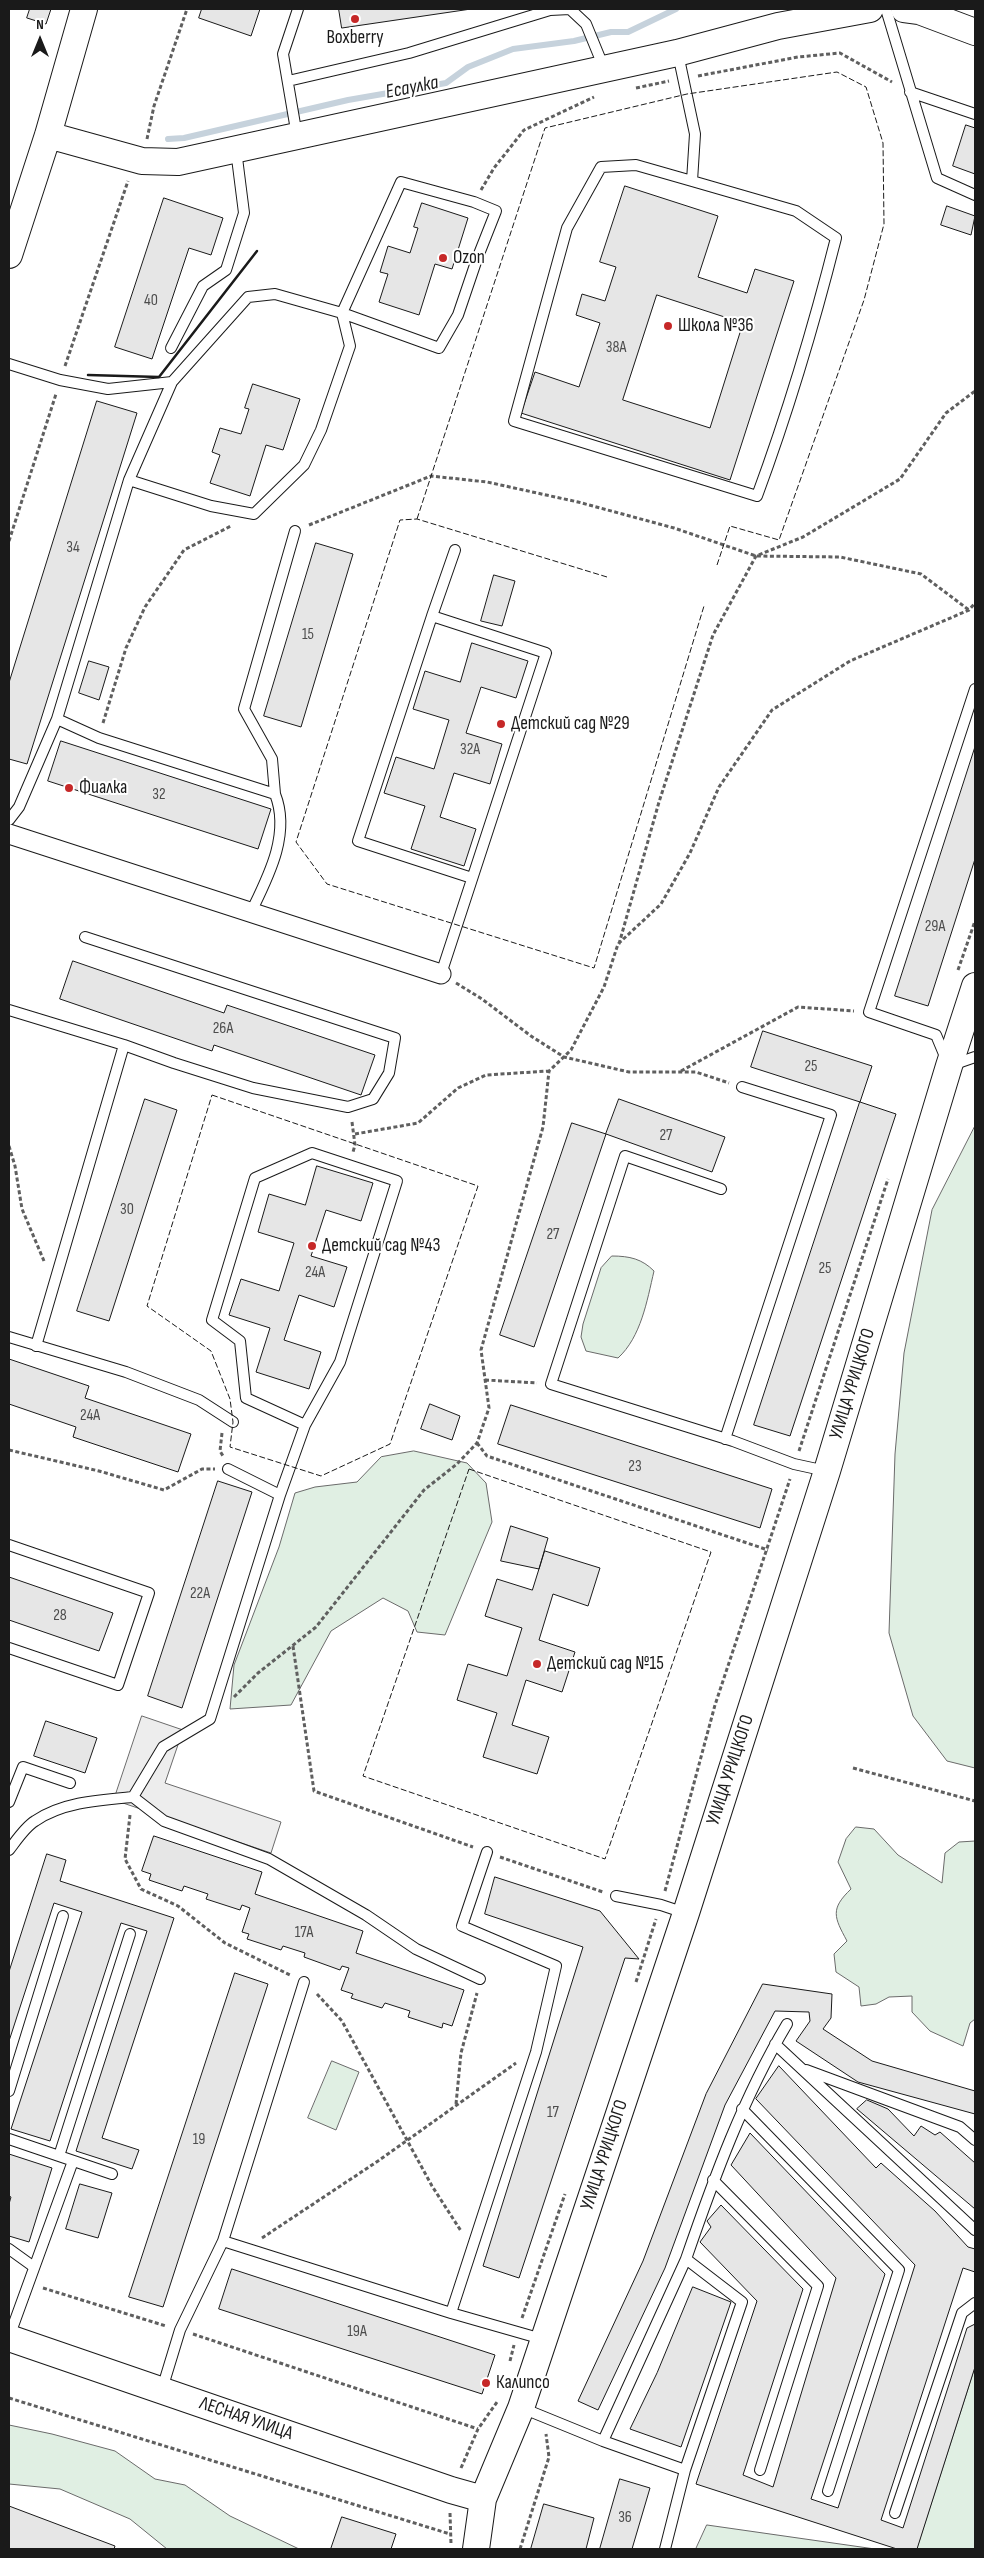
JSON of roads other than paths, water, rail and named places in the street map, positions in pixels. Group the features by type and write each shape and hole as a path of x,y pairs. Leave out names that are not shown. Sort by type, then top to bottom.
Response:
{"street":[{"path":"9,255 48,135 84,9"},
{"path":"48,135 142,160 178,162 236,149 297,131 600,56 677,53 778,26 870,9"},
{"path":"904,9 920,11 975,32"},
{"path":"9,834 441,974"},
{"name":"УЛИЦА УРИЦКОГО","path":"476,2549 483,2499 508,2406 543,2340 686,1914 827,1471 948,1066 966,980"},
{"name":"ЛЕСНАЯ УЛИЦА","path":"9,2337 451,2490 483,2499"}],"lane":[{"path":"297,131 283,54 298,9"},
{"path":"886,9 937,178 975,195"},
{"path":"288,81 409,53 550,10 570,10 586,24 600,56"},
{"path":"677,53 694,134 692,181"},
{"path":"910,92 975,114"},
{"path":"170,348 203,286 226,270 244,213 236,149"},
{"path":"636,165 692,181 796,211 836,238 815,317 773,454 757,496 514,421 567,228 601,167 636,165"},
{"path":"9,820 19,807 57,719 130,480 172,382 248,297 275,294 342,313 439,348 458,315 496,211 474,202 401,182 342,313 350,346 321,430 304,465 254,514 211,506 130,480"},
{"path":"9,364 60,380 108,389 172,382"},
{"path":"251,912 275,862 281,810 275,794 272,759 244,709 295,531"},
{"path":"455,550 358,842 472,878"},
{"path":"432,616 546,653 441,974"},
{"path":"975,689 869,1012 936,1035 948,1066 975,1057"},
{"path":"57,719 99,738 275,794"},
{"path":"9,1010 124,1045 174,1064 254,1088 348,1107 373,1099 389,1073 395,1038 85,938"},
{"path":"36,1346 124,1045"},
{"path":"725,1438 831,1115 742,1087"},
{"path":"133,1797 163,1747 210,1719 280,1495 304,1425 340,1362 397,1181 312,1152 256,1178 212,1320 240,1341 246,1398 304,1425"},
{"path":"721,1189 625,1156 551,1384 725,1438 794,1464 827,1471"},
{"path":"9,1337 126,1372 199,1400 229,1419"},
{"path":"228,1469 280,1495"},
{"path":"9,1545 149,1593 118,1685 9,1648"},
{"path":"9,1802 23,1767 70,1783"},
{"path":"9,1850 33,1821 64,1807 98,1800 133,1797 164,1821 269,1859 366,1915 416,1949 480,1979"},
{"path":"451,2313 536,2052 556,1966 462,1926 487,1852"},
{"path":"616,1896 661,1905 686,1914"},
{"path":"9,2091 63,1916"},
{"path":"59,2156 130,1934"},
{"path":"162,2390 180,2330 223,2241 304,1982"},
{"path":"603,2441 686,2259 713,2180 742,2109 787,2024"},
{"path":"775,2044 975,2230"},
{"path":"801,2068 960,2127 975,2130"},
{"path":"742,2109 899,2270 828,2492"},
{"path":"960,2127 975,2140"},
{"path":"9,2139 112,2174"},
{"path":"9,2337 73,2160"},
{"path":"713,2180 818,2286 760,2470"},
{"path":"223,2241 543,2340"},
{"path":"9,2249 34,2267"},
{"path":"665,2549 684,2470 742,2302 686,2259"},
{"path":"895,2513 962,2313 975,2302"},
{"path":"508,2406 684,2470"}],"waterway":[{"name":"Есаулка","path":"168,139 184,138 348,100 446,83 468,67 513,49 574,41 611,32 628,32 676,9"}],"place":[{"name":"Boxberry","path":"355,19"},
{"name":"Ozon","path":"443,258"},
{"name":"Школа №36","path":"668,326"},
{"name":"Детский сад №29","path":"501,724"},
{"name":"Фиалка","path":"69,788"},
{"name":"Детский сад №43","path":"312,1246"},
{"name":"Детский сад №15","path":"537,1664"},
{"name":"Калипсо","path":"486,2383"}]}
